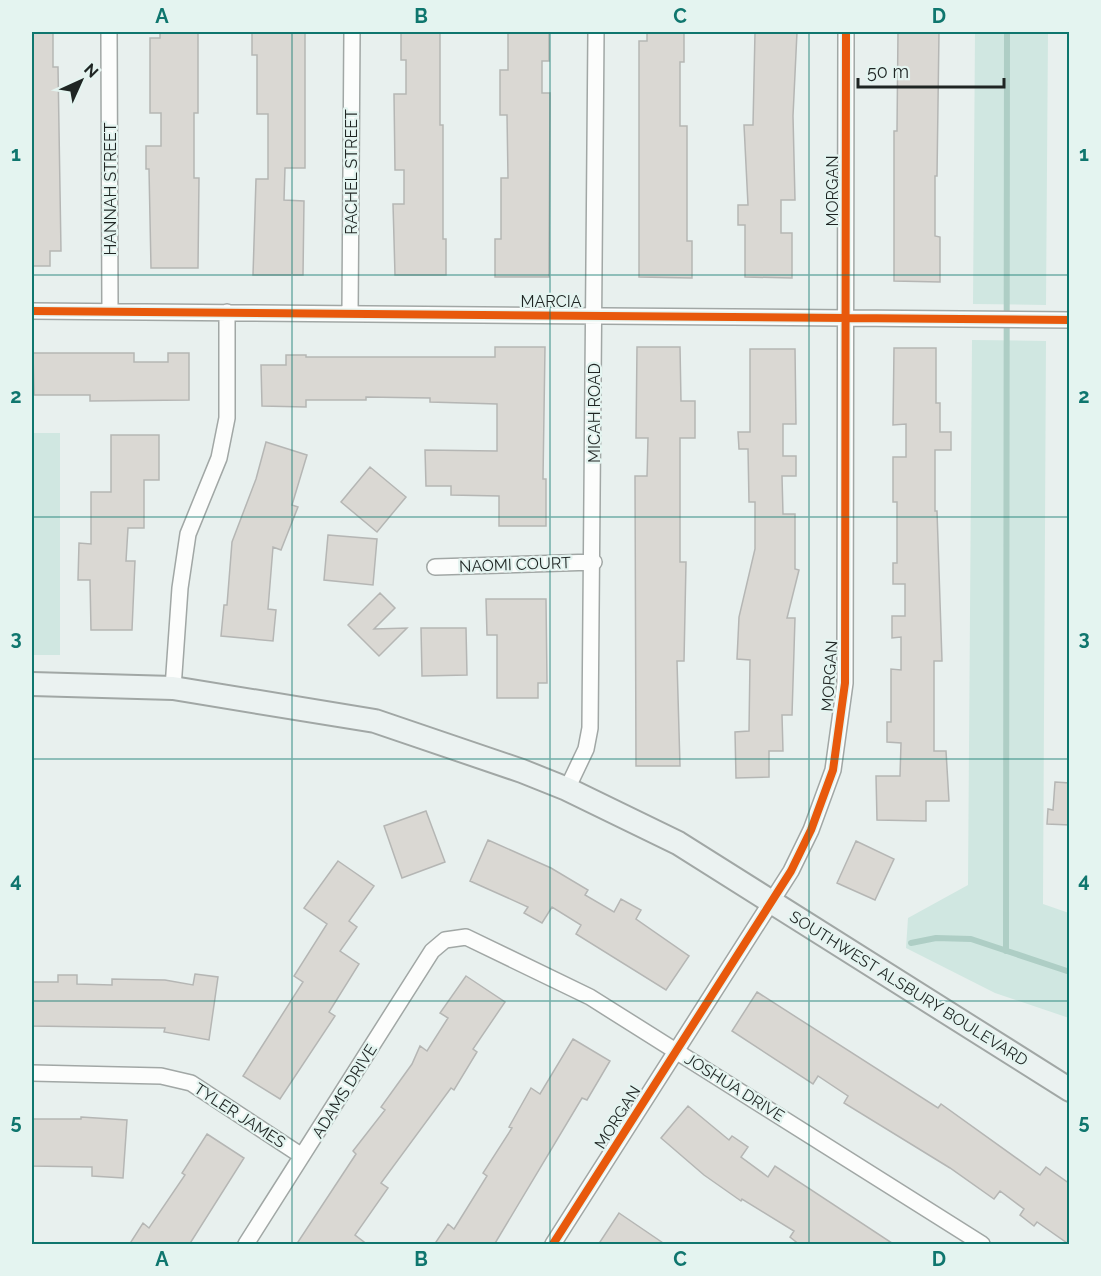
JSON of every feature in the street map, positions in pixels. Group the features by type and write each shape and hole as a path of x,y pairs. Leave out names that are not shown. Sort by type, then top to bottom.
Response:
{"main road":[{"name":"SOUTHWEST ALSBURY BOULEVARD","path":"32,684 173,688 375,721 473,753 567,789 678,843 772,900 1070,1090"}],"street":[{"name":"HANNAH STREET","path":"109,32 110,311"},
{"name":"RACHEL STREET","path":"350,313 352,32"},
{"name":"MICAH ROAD","path":"567,789 586,749 590,728 594,562 596,32"},
{"name":"MORGAN","path":"553,1245 772,900 811,830 832,770 845,683 846,32"},
{"name":"MARCIA","path":"32,311 1070,320"},
{"path":"173,688 180,588 188,534 219,458 227,418 227,312"},
{"name":"NAOMI COURT","path":"435,567 594,562"},
{"name":"JOSHUA DRIVE","path":"445,940 466,937 590,997 982,1245"},
{"name":"ADAMS DRIVE","path":"246,1245 432,951 445,940"},
{"name":"TYLER JAMES","path":"32,1074 161,1076 191,1083 302,1156"}],"green space":[{"path":"975,32 1048,32 1046,305 973,304"},
{"path":"972,340 1046,341 1043,904 1069,913 1069,1018 995,993 906,948 908,918 968,885"},
{"path":"32,433 60,433 60,655 32,655"}],"building":[{"path":"32,32 53,32 53,67 58,67 61,251 50,251 50,266 32,266"},
{"path":"160,32 198,32 198,113 194,113 194,178 199,178 198,268 151,268 149,169 146,169 146,146 161,146 161,113 150,113 150,38 160,38"},
{"path":"252,32 305,32 305,168 285,168 284,200 304,201 303,275 253,275 256,179 268,179 268,114 257,114 257,55 252,55"},
{"path":"401,32 440,32 440,125 443,125 443,239 446,239 446,275 395,275 393,204 404,204 404,170 395,170 394,94 406,94 406,60 401,60"},
{"path":"508,32 549,32 549,61 542,61 542,93 550,93 549,277 495,277 495,239 501,239 501,178 508,178 507,115 500,115 500,70 508,70"},
{"path":"647,32 684,32 684,62 680,62 680,126 687,126 687,241 692,241 692,278 639,277 639,41 647,41"},
{"path":"755,32 797,32 793,116 795,200 781,200 781,233 792,233 792,278 745,277 745,225 738,225 738,205 748,205 744,125 753,125"},
{"path":"898,32 939,32 935,236 940,237 940,282 894,281 894,131 897,131"},
{"path":"495,347 545,347 543,479 546,479 546,526 499,526 499,496 451,495 451,486 426,486 425,450 497,451 497,404 430,402 430,398 366,397 366,400 306,400 306,407 262,406 261,365 286,365 286,355 306,355 306,357 495,357"},
{"path":"637,347 680,347 681,401 695,401 695,438 680,438 680,562 686,562 684,661 677,661 680,766 636,766 635,476 647,476 648,438 636,438"},
{"path":"894,348 936,348 936,403 940,403 940,432 951,432 951,450 935,450 935,511 937,511 942,661 934,661 934,751 946,751 949,801 926,801 926,821 877,820 876,776 900,776 901,743 887,742 887,722 891,722 891,669 901,670 901,637 892,638 892,616 905,616 905,584 893,584 893,563 897,563 897,502 893,502 893,457 906,457 906,424 893,425"},
{"path":"750,349 795,349 796,424 783,424 783,456 796,456 796,476 782,476 783,514 795,514 795,569 799,570 787,618 795,618 792,715 782,715 783,751 769,751 769,777 736,778 735,732 749,731 750,660 737,659 739,617 755,549 755,502 749,502 748,449 739,449 738,432 750,432"},
{"path":"33,353 134,353 134,362 168,362 168,353 189,353 189,400 90,401 90,395 34,395"},
{"path":"111,435 159,435 159,480 144,480 144,528 128,528 126,561 135,561 132,630 91,630 90,580 78,580 79,543 91,544 91,492 111,492"},
{"path":"266,442 307,455 292,505 298,507 281,550 273,547 268,609 276,610 273,641 221,636 224,605 227,605 232,542 256,479"},
{"path":"370,467 406,497 377,532 341,502"},
{"path":"328,535 377,539 373,585 324,580"},
{"path":"380,593 395,608 374,629 407,628 379,656 348,625"},
{"path":"486,599 546,599 547,683 538,683 538,698 497,698 497,635 487,635"},
{"path":"421,628 466,628 467,675 422,676"},
{"path":"1055,782 1070,783 1070,825 1047,824 1048,809 1053,810"},
{"path":"426,811 445,862 402,878 384,826"},
{"path":"488,840 551,868 588,890 585,895 614,912 621,899 641,910 636,919 689,956 666,990 576,934 581,925 552,907 542,923 524,913 528,907 470,881"},
{"path":"856,841 894,859 875,900 837,883"},
{"path":"338,861 374,886 349,921 357,927 340,951 359,964 329,1012 335,1016 280,1099 243,1076 303,982 294,976 327,924 304,908"},
{"path":"195,974 218,977 209,1040 164,1032 165,1028 32,1026 32,982 58,982 58,975 77,975 77,984 112,985 112,979 165,980 193,985"},
{"path":"466,976 505,1002 473,1049 477,1052 454,1090 451,1088 381,1183 388,1188 355,1235 368,1245 296,1245 356,1154 353,1151 385,1110 381,1107 412,1064 420,1046 427,1051 448,1018 440,1013"},
{"path":"757,992 938,1108 941,1104 1040,1175 1046,1167 1070,1184 1070,1245 1037,1222 1034,1226 1020,1215 1024,1209 1000,1191 994,1199 950,1168 844,1103 848,1096 818,1076 813,1084 732,1031"},
{"path":"573,1039 610,1061 587,1100 582,1098 494,1245 434,1245 448,1224 454,1229 487,1176 483,1173 512,1128 509,1127 531,1088 540,1094"},
{"path":"688,1106 729,1140 732,1136 748,1147 741,1157 768,1177 775,1166 895,1245 800,1245 790,1237 794,1231 742,1199 741,1201 704,1175 661,1138"},
{"path":"81,1117 127,1120 123,1178 92,1176 92,1167 32,1166 32,1119 81,1119"},
{"path":"207,1134 244,1158 189,1245 129,1245 143,1223 149,1228 185,1175 182,1173"},
{"path":"619,1213 666,1245 598,1245"}],"waterway":[{"path":"1006,951 1007,32"},
{"path":"911,943 936,938 971,939 1070,972"}],"cycle path":[{"path":"553,1244 791,871 811,830 833,770 845,683 846,32"},
{"path":"32,311 1070,320"}]}
